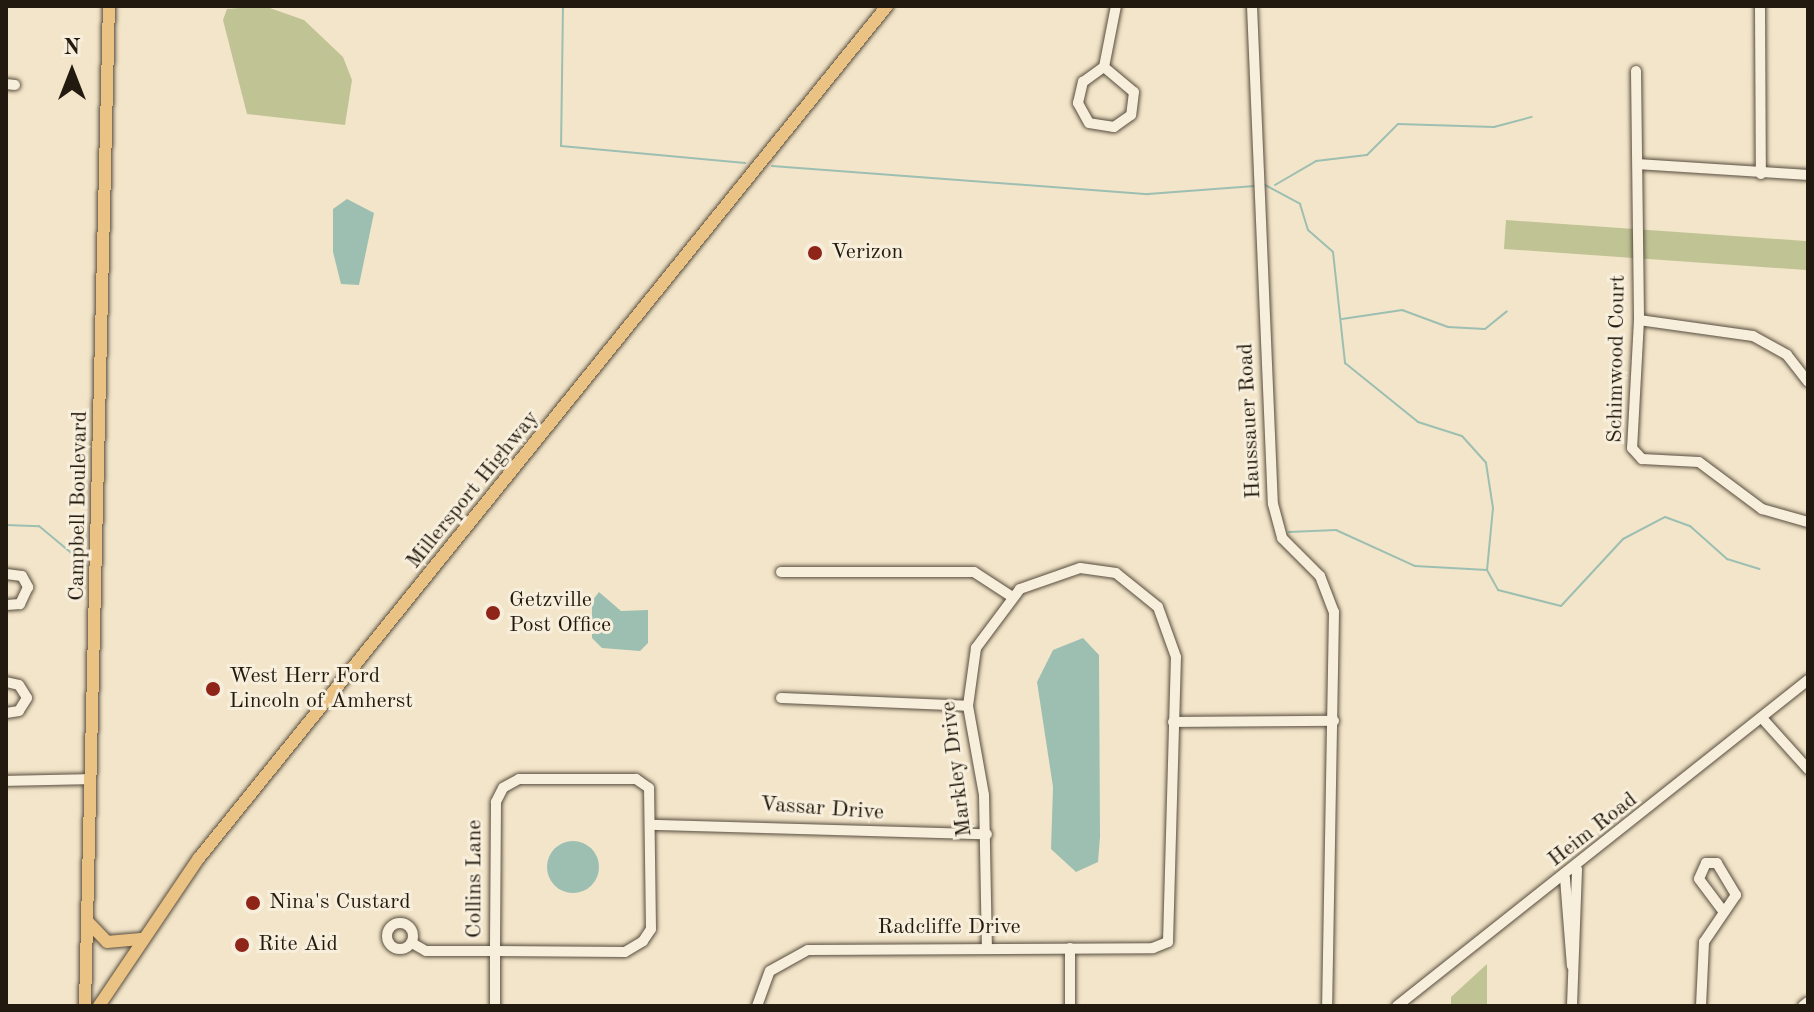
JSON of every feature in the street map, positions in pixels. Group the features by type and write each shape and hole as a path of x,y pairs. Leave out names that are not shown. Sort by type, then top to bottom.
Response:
{"main road":[{"name":"Campbell Boulevard","path":"85,1006 109,6"},
{"name":"Millersport Highway","path":"99,1006 141,939 887,6"},
{"path":"87,921 107,942 141,939"}],"street":[{"path":"1104,67 1134,92 1131,115 1114,127 1089,123 1078,103 1083,82 1104,67 1116,6"},
{"name":"Haussauer Road","path":"1252,6 1273,504 1282,538 1329,592 1334,721 1327,1006"},
{"path":"1760,6 1761,174"},
{"name":"Schimwood Court","path":"1636,71 1639,320 1634,453 1699,462 1754,505 1808,522"},
{"path":"1638,164 1808,175"},
{"path":"1639,320 1753,336 1787,355 1808,382"},
{"path":"781,572 974,572 1011,596 1080,568 1106,569 1140,586 1174,641 1173,722 1334,721"},
{"path":"6,574 22,576 28,587 20,604 6,605"},
{"name":"Markley Drive","path":"987,947 987,834 968,706 976,648 1011,596"},
{"name":"Heim Road","path":"1397,1006 1577,869 1808,680"},
{"path":"6,682 19,685 27,698 19,711 6,713"},
{"path":"781,698 968,706"},
{"path":"1762,718 1808,769"},
{"name":"Radcliffe Drive","path":"757,1006 770,971 798,952 987,947 1153,948 1172,940 1173,722"},
{"path":"6,781 91,779"},
{"name":"Collins Lane","path":"495,951 625,952 643,941 651,929 655,801 636,779 519,779 503,788 496,802 495,951 495,1006"},
{"name":"Vassar Drive","path":"655,825 987,834"},
{"path":"1701,1006 1704,942 1722,910 1734,900 1734,883 1717,863 1706,863 1699,879 1722,910"},
{"path":"1572,1006 1577,869"},
{"path":"1565,878 1572,966"},
{"path":"412,943 426,951 495,951"},
{"path":"1070,948 1070,1006"},
{"path":"1803,1006 1808,1002"}],"green space":[{"path":"264,6 304,20 343,57 352,80 345,125 247,114 223,20 227,9"},
{"path":"1506,220 1808,241 1806,270 1504,249"},
{"path":"1487,964 1487,1006 1451,1006 1451,997"}],"shaded area":[{"path":"347,199 374,213 359,285 341,284 333,252 333,209"},
{"path":"599,592 621,611 648,610 648,643 640,651 602,648 592,638 592,601"},
{"path":"1083,638 1099,655 1100,837 1098,862 1076,872 1051,849 1053,787 1037,682 1053,650"},
{"path":"573,841 591,849 599,867 591,885 573,893 555,885 547,867 555,849"}],"waterway":[{"path":"563,6 561,146 745,163"},
{"path":"1488,6 1499,6"},
{"path":"1275,185 1316,161 1367,155 1398,124 1494,127 1532,117"},
{"path":"6,138 6,339"},
{"path":"772,166 1148,194 1255,186"},
{"path":"1265,185 1300,204 1308,230 1333,252 1345,363 1418,422 1462,436 1486,463 1493,508 1487,570 1498,590 1561,606 1623,539 1665,517 1690,526 1727,559 1760,569"},
{"path":"1342,319 1402,310 1448,327 1485,329 1507,311"},
{"path":"6,525 39,526 87,566"},
{"path":"1289,532 1336,530 1415,566 1487,570"}],"place":[{"name":"Verizon","path":"815,253"},
{"name":"Getzville Post Office","path":"493,613"},
{"name":"West Herr Ford Lincoln of Amherst","path":"213,689"},
{"name":"Nina's Custard","path":"253,903"},
{"name":"Rite Aid","path":"242,945"}]}
